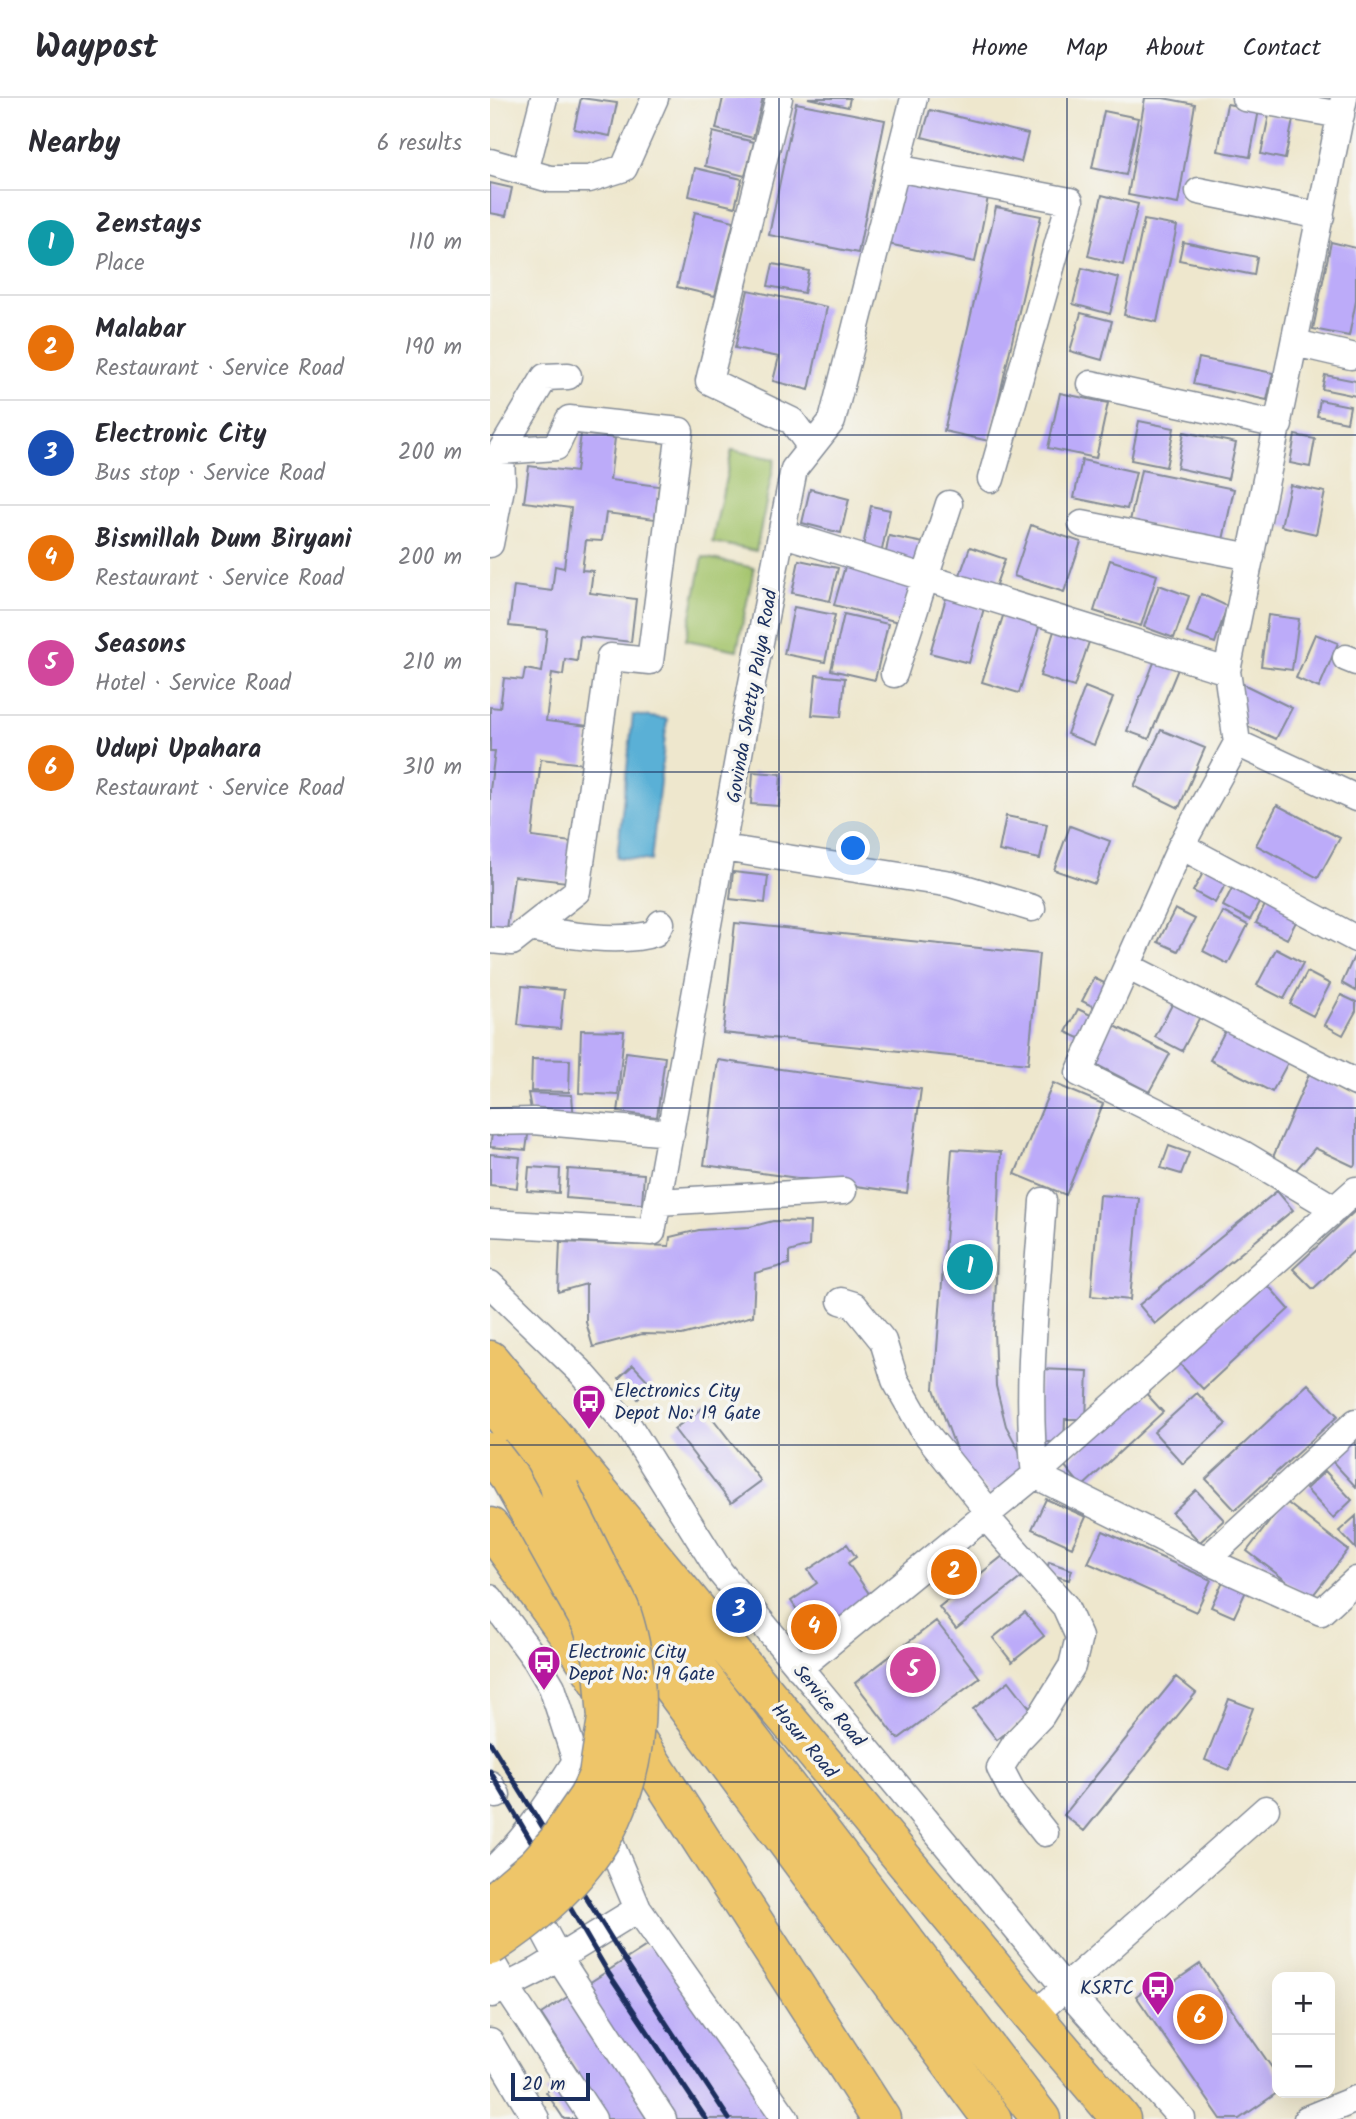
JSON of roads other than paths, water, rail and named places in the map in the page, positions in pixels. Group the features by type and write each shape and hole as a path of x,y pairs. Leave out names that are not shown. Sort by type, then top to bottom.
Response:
{"highway":[{"name":"Hosur Road","path":"490,1360 1033,2017 1121,2119"},
{"path":"490,1399 1041,2119"},
{"path":"490,1452 517,1490 592,1625 602,1656 607,1718 598,1775 588,1797 557,1842 537,1865 490,1905"},
{"path":"490,1479 646,1653 992,2119"},
{"path":"490,1946 551,1897 586,1861 610,1820 625,1783 633,1735 637,1704 633,1660 621,1612 560,1490"},
{"path":"490,1527 575,1644 881,2119"},
{"path":"972,2029 1043,2103 1062,2119"}],"street":[{"path":"525,172 544,98"},
{"path":"490,162 550,179 589,179 624,168 655,98"},
{"path":"779,98 709,381 792,421 811,447"},
{"name":"Govinda Shetty Palya Road","path":"490,1223 652,1232 794,469 832,421 914,98"},
{"path":"1245,98 1342,107 1227,671 1237,743 1181,846 1079,1073 1243,1154 1335,1209"},
{"path":"896,168 1070,201 991,479"},
{"path":"1199,191 1321,216"},
{"path":"1295,343 1351,356"},
{"path":"490,544 502,483 501,450 545,377 568,376"},
{"path":"1091,384 1279,425"},
{"path":"490,940 512,942 576,891 610,657 649,661 680,432 569,418 556,447 501,450"},
{"path":"894,674 949,504"},
{"path":"1082,524 1251,556"},
{"path":"781,533 1227,671"},
{"path":"1237,743 1356,798"},
{"path":"1181,846 1356,939"},
{"path":"723,849 951,884 1032,908"},
{"path":"530,928 638,939 655,933 661,923"},
{"path":"1128,966 1356,1083"},
{"path":"490,1122 533,1121 671,1133"},
{"path":"799,1668 1035,1475 1356,1190"},
{"path":"658,1202 843,1191"},
{"path":"1035,1475 1031,1443 1032,1394 1042,1201"},
{"name":"Service Road","path":"490,1284 580,1371 630,1428 720,1572 1065,1989 1182,2119"},
{"path":"841,1301 854,1305 883,1341 895,1380 924,1431 987,1514 1065,1606 1079,1637 1072,1666 1041,1716 1017,1741 1000,1768 1012,1791 1045,1833"},
{"path":"1206,1560 1356,1422"},
{"path":"1035,1475 1206,1560 1321,1612 1356,1580"},
{"path":"490,1598 536,1660 552,1687 576,1761 638,1909 786,2119"},
{"path":"576,1761 542,1815 498,1865 663,2119"},
{"path":"1033,2017 1266,1809"},
{"path":"498,1991 638,1909"},
{"path":"490,1959 498,1991 593,2119"},
{"path":"490,2042 537,2119"},
{"path":"1307,2119 1356,2099"}],"water":[{"path":"633,715 667,719 651,861 617,857"}],"railway":[{"path":"490,1742 626,1962 729,2119"},
{"path":"490,1771 609,1974 706,2119"}],"place":[{"name":"Zenstays","path":"970,1267"},
{"name":"Electronics City Depot No: 19 Gate","path":"589,1431"},
{"name":"Malabar","path":"954,1572"},
{"name":"Electronic City","path":"739,1610"},
{"name":"Bismillah Dum Biryani","path":"814,1627"},
{"name":"Seasons","path":"913,1670"},
{"name":"Electronic City Depot No: 19 Gate","path":"544,1692"},
{"name":"KSRTC","path":"1158,2017"},
{"name":"Udupi Upahara","path":"1200,2017"}]}
